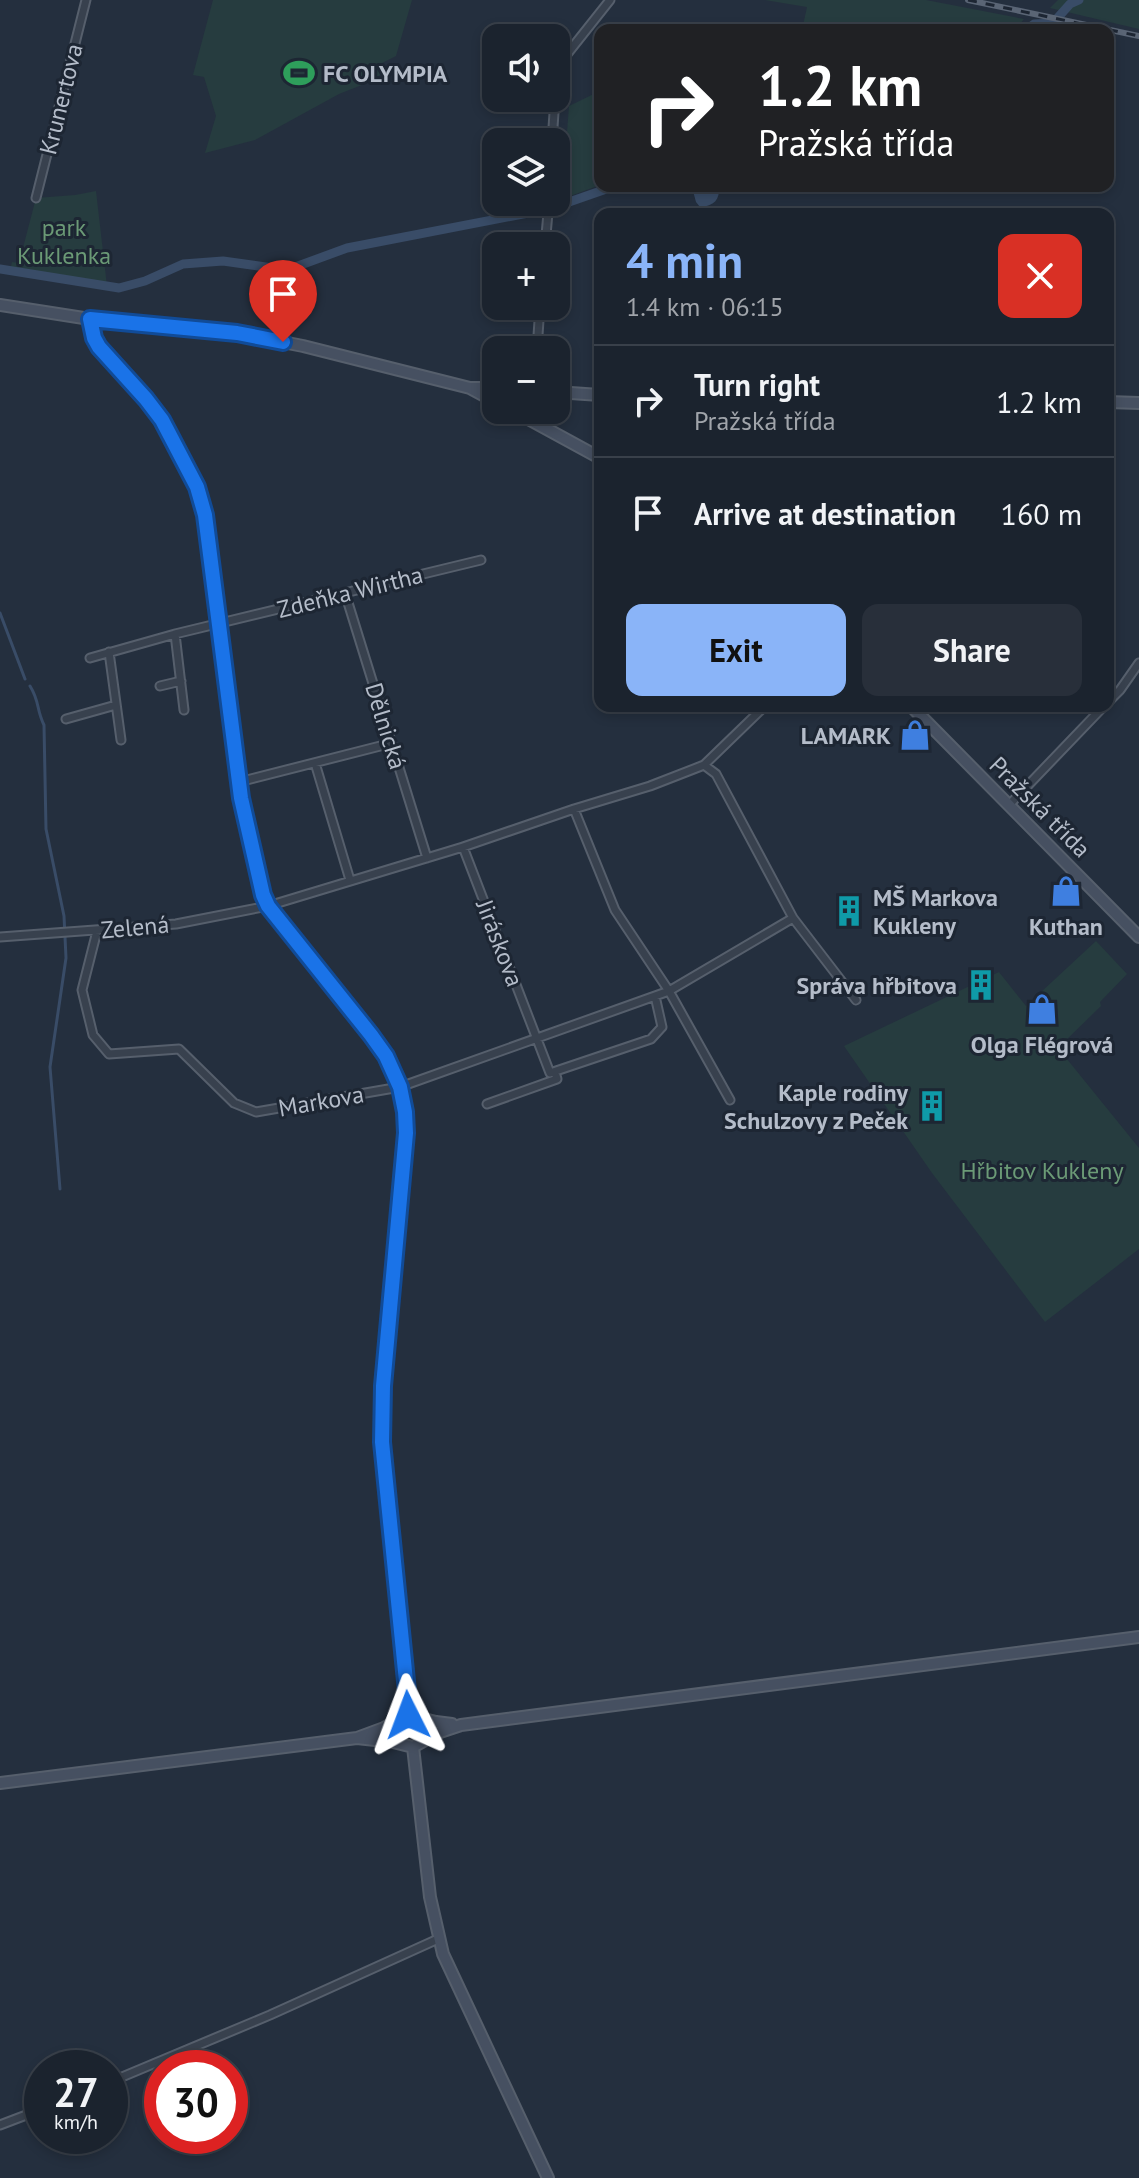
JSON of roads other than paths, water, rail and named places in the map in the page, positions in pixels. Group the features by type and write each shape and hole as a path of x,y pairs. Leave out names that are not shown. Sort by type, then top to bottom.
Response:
{"street":[{"name":"Krunertova","path":"36,198 86,0"},
{"path":"570,50 610,0"},
{"path":"0,305 90,319 237,333 303,346 470,388 482,388"},
{"path":"90,319 96,342 155,409 197,487 205,515 239,782 259,884 268,906 386,1056 400,1087 406,1133 383,1386 382,1442 409,1717 395,1733 399,1742 408,1746"},
{"path":"470,388 482,394"},
{"path":"570,393 594,395"},
{"path":"1114,402 1139,403"},
{"path":"546,424 594,454"},
{"name":"Zdeňka Wirtha","path":"90,658 175,634 481,560"},
{"name":"Dělnická","path":"345,593 427,858"},
{"path":"175,634 184,710"},
{"path":"109,652 121,740"},
{"path":"1114,696 1139,663"},
{"path":"160,686 181,681"},
{"path":"66,719 116,705"},
{"path":"268,906 463,847 650,786 704,765 759,712"},
{"name":"Pražská třída","path":"917,712 1139,937"},
{"path":"1010,804 1098,712"},
{"path":"239,782 392,743"},
{"path":"315,763 350,880"},
{"path":"704,765 716,774 793,918 856,1000"},
{"path":"570,811 615,910 669,991 730,1100"},
{"name":"Jiráskova","path":"463,847 537,1038"},
{"name":"Zelená","path":"0,937 176,924 268,906"},
{"name":"Markova","path":"97,931 82,990 93,1035 109,1054 179,1049 234,1103 256,1112 400,1087 669,991 793,918"},
{"path":"537,1038 550,1073 651,1039 662,1027 655,996"},
{"path":"487,1104 557,1079 555,1072"},
{"path":"0,1783 357,1738 417,1745 461,1725 1139,1637"},
{"path":"409,1717 427,1729 425,1739"},
{"path":"357,1738 409,1717 461,1725"},
{"path":"408,1746 438,1939 548,2178"},
{"path":"128,2074 438,1939"},
{"path":"0,2125 24,2116"}],"water":[{"path":"693,192 718,192 715,201 709,205 700,207"}],"waterway":[{"path":"1034,24 1053,23 1070,4 1079,0"},
{"path":"0,269 119,288 145,281 183,264 223,261 287,270 347,248 549,209 598,192"},
{"path":"0,613 25,679"},
{"path":"30,686 44,725 46,829 64,916 66,958 50,1067 60,1189"}],"railway":[{"path":"968,0 1082,24"},
{"path":"1114,31 1139,36"}],"place":[{"name":"FC OLYMPIA","path":"299,73"},
{"name":"LAMARK","path":"915,735"},
{"name":"Kuthan","path":"1066,891"},
{"name":"MŠ Markova Kukleny","path":"849,911"},
{"name":"Správa hřbitova","path":"981,985"},
{"name":"Olga Flégrová","path":"1042,1009"},
{"name":"Kaple rodiny Schulzovy z Peček","path":"932,1106"}],"park label":[{"name":"park Kuklenka","path":"64,241"},
{"name":"Hřbitov Kukleny","path":"1042,1170"}]}
